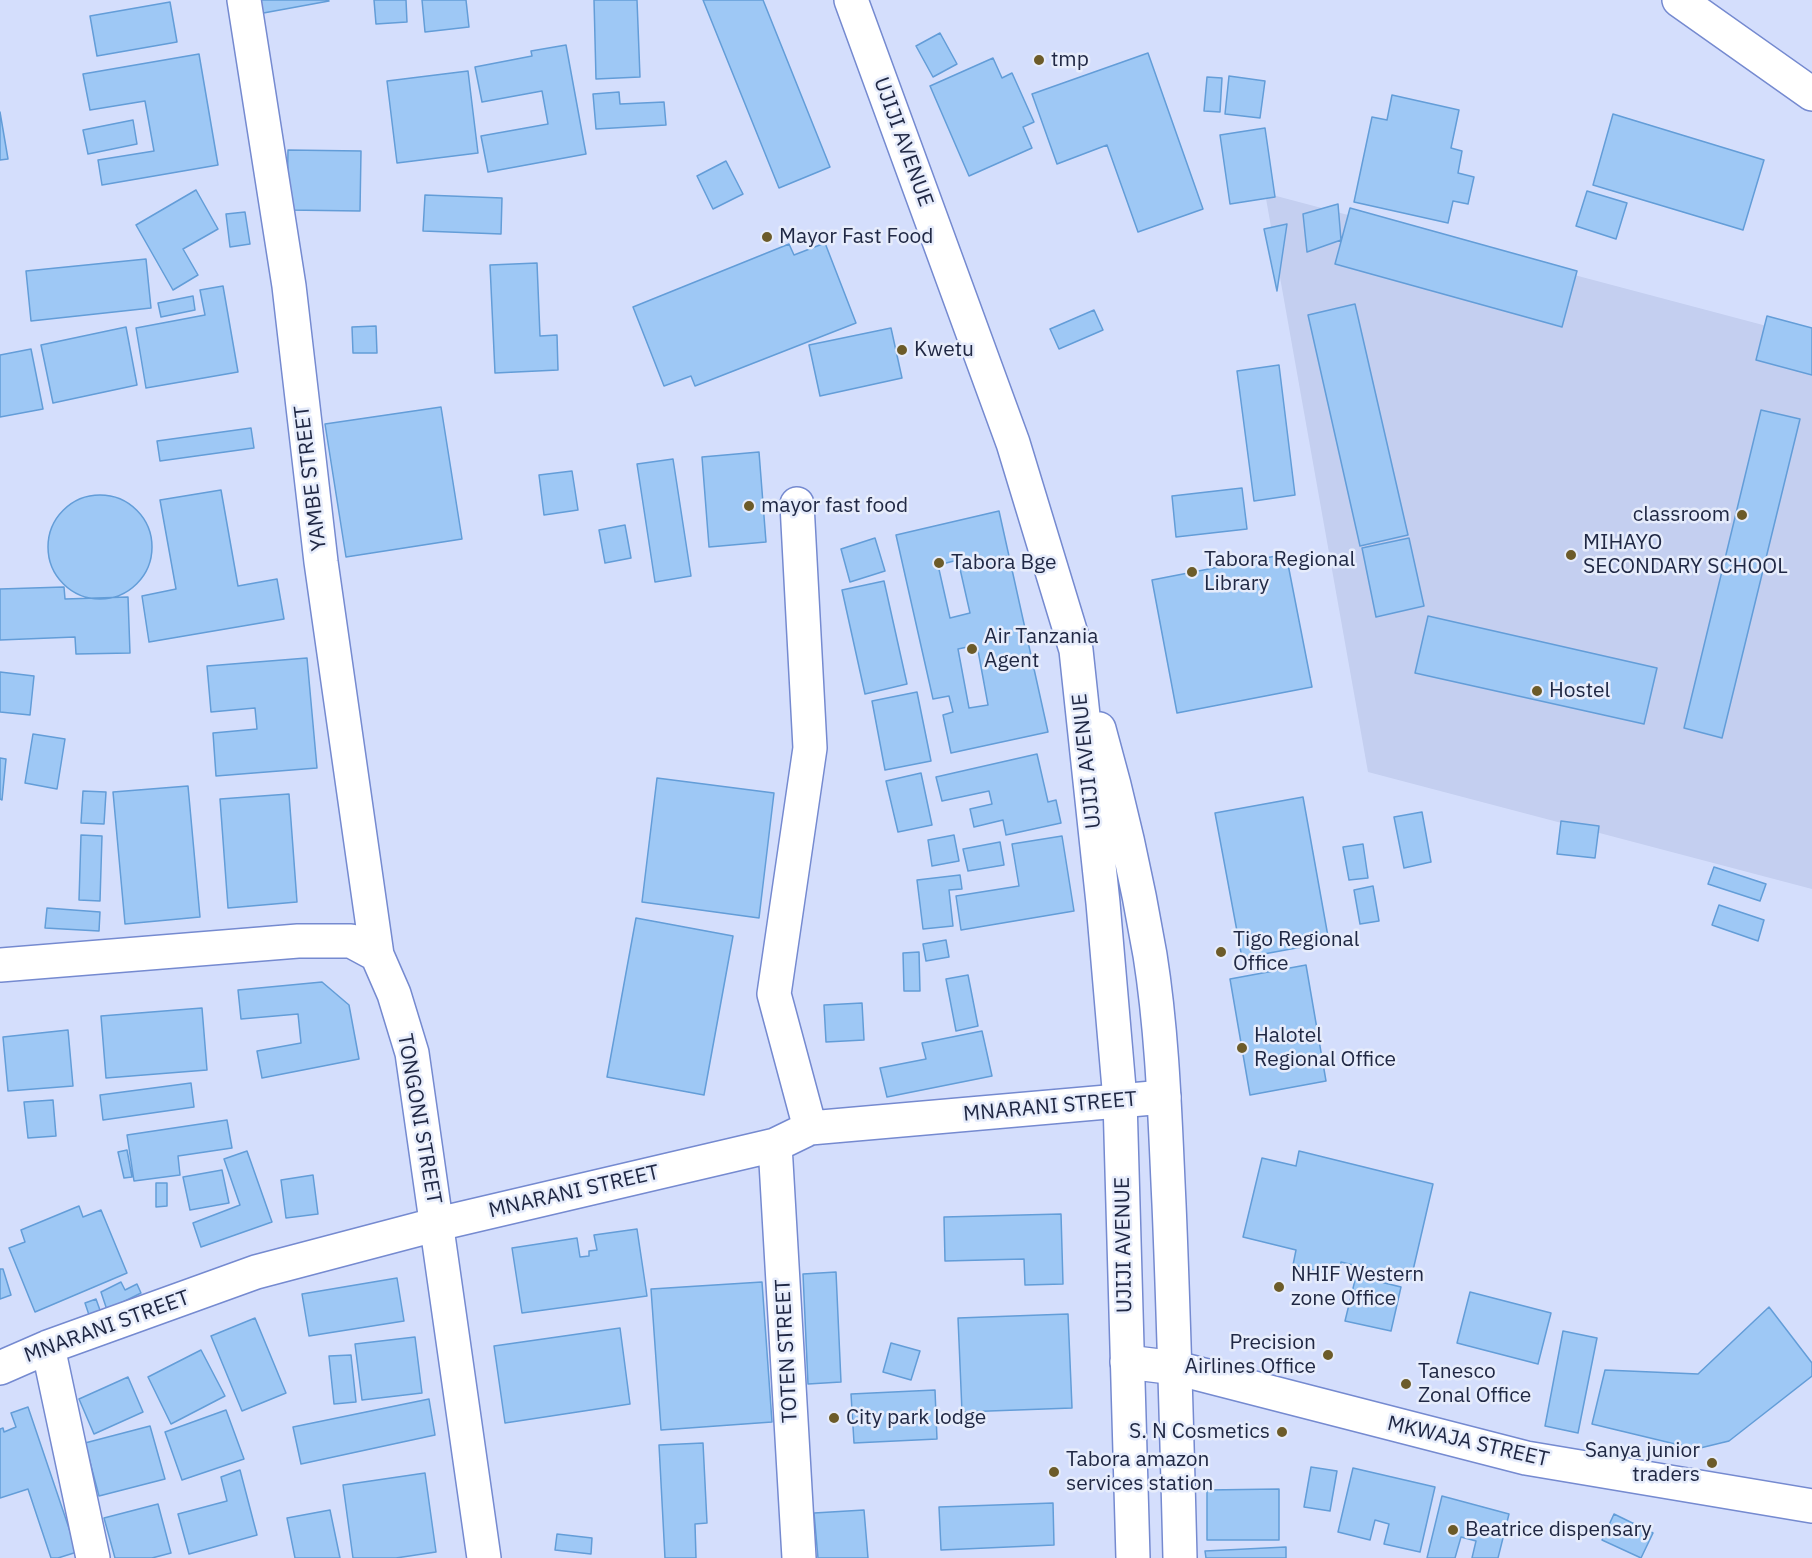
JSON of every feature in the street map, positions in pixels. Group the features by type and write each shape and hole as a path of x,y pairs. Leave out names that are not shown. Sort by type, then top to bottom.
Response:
{"main road":[{"name":"YAMBE STREET","path":"244,0 289,286 321,562 377,956"},
{"name":"UJIJI AVENUE","path":"851,0 1013,443 1076,650 1103,903 1120,1100 1133,1558"},
{"path":"1679,0 1812,94"},
{"path":"797,504 810,748 774,994 810,1128"},
{"path":"1076,650 1120,803 1150,955 1164,1096 1176,1368 1180,1558"},
{"path":"0,965 298,941 351,941 377,956"},
{"name":"TONGONI STREET","path":"377,956 394,994 412,1053 484,1558"},
{"name":"MNARANI STREET","path":"0,1368 48,1347 256,1272 438,1224 775,1145 810,1128 1164,1096"},
{"name":"TOTEN STREET","path":"775,1145 799,1558"},
{"path":"48,1347 93,1558"},
{"name":"MKWAJA STREET","path":"1127,1362 1176,1368 1526,1458 1812,1506"}],"shaded area":[{"name":"MIHAYO SECONDARY SCHOOL","path":"1265,193 1812,338 1812,889 1368,772"}],"building":[{"path":"256,0 328,0 329,1 258,14"},
{"path":"374,0 406,0 407,22 376,24"},
{"path":"422,0 466,0 469,27 425,32"},
{"path":"594,0 637,0 640,77 596,79"},
{"path":"703,0 763,0 830,167 779,188"},
{"path":"170,2 177,42 97,56 90,16"},
{"path":"940,33 957,64 933,77 916,46"},
{"path":"566,45 586,154 488,172 481,136 548,124 542,91 482,102 475,67 532,56 531,51"},
{"path":"1148,53 1203,209 1138,232 1107,145 1057,164 1032,94"},
{"path":"199,54 218,165 102,185 98,160 154,151 145,101 90,110 83,74"},
{"path":"993,58 1002,78 1012,73 1034,122 1023,127 1032,148 969,176 930,86"},
{"path":"468,71 478,153 397,163 387,81"},
{"path":"1229,76 1265,81 1260,118 1225,114"},
{"path":"1207,77 1222,78 1220,112 1204,111"},
{"path":"619,92 620,104 664,102 666,125 596,129 593,94"},
{"path":"1392,95 1459,110 1451,148 1462,151 1458,173 1474,177 1468,204 1453,201 1448,223 1354,202 1372,117 1387,120"},
{"path":"0,112 8,159 0,160"},
{"path":"1613,114 1764,160 1743,230 1593,185"},
{"path":"133,120 137,144 88,154 83,130"},
{"path":"1265,128 1275,197 1230,204 1220,135"},
{"path":"288,150 361,151 360,211 287,210"},
{"path":"726,161 743,194 713,209 697,176"},
{"path":"196,190 218,229 183,249 198,275 173,290 136,225"},
{"path":"1587,191 1627,203 1616,239 1576,226"},
{"path":"425,195 502,198 501,234 423,231"},
{"path":"1338,204 1341,240 1307,252 1303,214"},
{"path":"1350,208 1577,271 1562,327 1335,264"},
{"path":"245,212 250,244 230,247 226,214"},
{"path":"1287,224 1277,291 1264,229"},
{"path":"825,243 856,323 695,386 691,376 664,386 633,307 789,244 794,255"},
{"path":"146,259 151,308 31,321 26,271"},
{"path":"537,263 540,336 557,335 558,370 495,373 490,265"},
{"path":"223,286 238,372 146,388 136,328 205,315 200,290"},
{"path":"193,296 195,310 161,317 158,303"},
{"path":"1355,304 1408,535 1360,546 1308,315"},
{"path":"1094,310 1103,330 1059,349 1050,329"},
{"path":"1767,316 1812,328 1812,375 1756,360"},
{"path":"376,326 377,353 353,353 352,327"},
{"path":"126,327 137,385 53,403 41,345"},
{"path":"891,328 902,378 820,396 809,345"},
{"path":"31,349 43,409 0,417 0,355"},
{"path":"1279,365 1295,495 1254,501 1237,371"},
{"path":"441,407 462,539 346,557 325,424"},
{"path":"1761,410 1800,419 1722,738 1684,728"},
{"path":"251,428 254,448 160,461 157,441"},
{"path":"759,452 766,542 709,547 702,457"},
{"path":"673,459 691,576 655,582 637,464"},
{"path":"572,471 578,510 544,515 539,475"},
{"path":"1242,488 1247,529 1176,537 1172,496"},
{"path":"221,490 238,586 277,579 284,619 149,642 142,596 176,589 160,500"},
{"path":"100,495 120,499 137,510 148,527 152,547 148,567 137,584 120,595 100,599 80,595 63,584 52,567 48,547 52,527 63,510 80,499"},
{"path":"999,511 1048,732 951,753 943,715 953,712 949,696 933,699 896,535","holes":["958,560 970,613 950,618 938,565","977,645 988,705 969,708 958,649"]},
{"path":"625,525 631,558 605,563 599,530"},
{"path":"875,538 885,571 850,582 841,549"},
{"path":"1409,538 1424,606 1376,617 1362,548"},
{"path":"1286,554 1312,687 1177,713 1152,580"},
{"path":"884,581 907,684 865,694 842,590"},
{"path":"64,587 65,599 128,597 130,653 76,654 75,637 0,640 0,589"},
{"path":"1428,616 1657,668 1644,724 1415,673"},
{"path":"307,658 317,768 216,776 213,733 257,729 255,708 211,712 207,666"},
{"path":"0,672 34,676 30,715 0,712"},
{"path":"917,692 931,761 885,770 872,701"},
{"path":"33,734 65,739 57,789 25,783"},
{"path":"1037,754 1048,802 1056,800 1061,823 1006,835 1003,820 974,827 970,809 992,804 989,791 942,801 936,777"},
{"path":"0,758 6,759 2,800 0,799"},
{"path":"921,773 932,825 898,832 886,781"},
{"path":"657,778 774,793 759,918 642,902"},
{"path":"188,786 200,917 125,924 113,792"},
{"path":"83,791 106,792 104,824 81,823"},
{"path":"289,794 297,902 228,908 220,799"},
{"path":"1303,797 1329,942 1242,958 1215,813"},
{"path":"1422,812 1431,862 1404,868 1394,817"},
{"path":"1561,821 1599,826 1595,858 1557,854"},
{"path":"81,835 102,836 100,901 79,900"},
{"path":"954,835 959,861 932,866 928,840"},
{"path":"1062,836 1074,911 961,930 956,896 1019,886 1012,844"},
{"path":"1000,842 1004,865 968,871 963,849"},
{"path":"1363,844 1368,878 1349,880 1343,847"},
{"path":"1714,867 1766,884 1760,901 1708,884"},
{"path":"960,875 962,889 949,890 953,926 923,929 917,880"},
{"path":"1373,886 1379,921 1360,924 1354,890"},
{"path":"1719,905 1764,920 1758,941 1712,925"},
{"path":"47,908 100,912 99,931 45,928"},
{"path":"636,918 733,936 704,1095 607,1077"},
{"path":"946,940 949,957 926,961 923,944"},
{"path":"919,952 920,991 904,991 903,953"},
{"path":"1306,965 1326,1081 1250,1095 1230,979"},
{"path":"968,975 978,1026 956,1031 946,979"},
{"path":"322,982 349,1005 359,1059 262,1078 257,1051 301,1043 298,1014 241,1019 238,990"},
{"path":"862,1003 864,1040 826,1042 824,1005"},
{"path":"202,1008 207,1070 106,1078 101,1016"},
{"path":"68,1030 73,1086 8,1091 3,1037"},
{"path":"982,1031 992,1076 887,1097 880,1068 926,1059 922,1043"},
{"path":"191,1083 194,1107 103,1120 100,1095"},
{"path":"53,1100 56,1136 28,1138 24,1102"},
{"path":"227,1120 232,1148 178,1156 180,1175 134,1181 127,1135"},
{"path":"127,1150 132,1177 124,1178 118,1152"},
{"path":"247,1151 272,1222 201,1247 193,1223 240,1205 224,1159"},
{"path":"1299,1151 1433,1184 1411,1279 1341,1262 1338,1276 1293,1265 1296,1250 1243,1237 1262,1158 1296,1166"},
{"path":"222,1170 229,1203 190,1210 183,1177"},
{"path":"313,1175 318,1214 286,1218 281,1180"},
{"path":"156,1183 167,1183 167,1206 156,1207"},
{"path":"79,1206 83,1217 101,1210 127,1273 35,1312 9,1248 25,1242 21,1230"},
{"path":"1061,1214 1063,1284 1025,1285 1024,1259 945,1261 944,1217"},
{"path":"637,1229 647,1296 522,1313 512,1248 577,1238 580,1257 589,1256 589,1251 597,1250 594,1235"},
{"path":"0,1269 3,1269 11,1295 0,1299"},
{"path":"836,1272 841,1382 808,1384 803,1274"},
{"path":"1356,1276 1401,1287 1391,1331 1345,1321"},
{"path":"397,1278 404,1321 309,1336 302,1294"},
{"path":"121,1282 125,1290 137,1284 141,1293 107,1310 101,1292"},
{"path":"762,1282 772,1422 661,1430 651,1289"},
{"path":"1470,1292 1551,1313 1538,1364 1457,1343"},
{"path":"96,1299 101,1313 90,1318 85,1303"},
{"path":"1769,1307 1812,1363 1812,1376 1729,1441 1696,1449 1592,1424 1605,1370 1698,1374"},
{"path":"1068,1314 1072,1408 962,1412 958,1318"},
{"path":"255,1318 286,1393 242,1411 211,1336"},
{"path":"620,1328 630,1404 505,1423 494,1346"},
{"path":"1563,1331 1597,1338 1578,1433 1545,1426"},
{"path":"415,1337 422,1393 362,1400 355,1344"},
{"path":"891,1343 920,1351 911,1380 883,1372"},
{"path":"201,1350 225,1396 171,1424 148,1377"},
{"path":"351,1355 356,1402 334,1404 329,1356"},
{"path":"128,1377 143,1412 94,1434 79,1399"},
{"path":"935,1390 937,1439 854,1443 851,1394"},
{"path":"429,1399 435,1435 301,1464 293,1427"},
{"path":"28,1407 77,1552 58,1558 51,1558 28,1489 0,1498 0,1429 3,1428 4,1432 16,1427 11,1413"},
{"path":"226,1410 244,1459 182,1480 165,1432"},
{"path":"150,1426 165,1479 99,1496 85,1443"},
{"path":"703,1443 707,1523 695,1524 696,1558 665,1558 659,1445"},
{"path":"1311,1467 1337,1471 1330,1511 1304,1507"},
{"path":"1353,1468 1435,1487 1420,1552 1384,1544 1389,1524 1375,1520 1370,1540 1338,1532"},
{"path":"240,1470 257,1535 189,1554 178,1514 227,1501 221,1477"},
{"path":"425,1473 436,1552 396,1558 353,1558 343,1485"},
{"path":"1279,1489 1279,1540 1207,1540 1207,1490"},
{"path":"1442,1496 1509,1514 1498,1558 1472,1558 1476,1541 1461,1537 1455,1558 1427,1558"},
{"path":"1053,1503 1054,1545 941,1550 939,1507"},
{"path":"158,1504 171,1553 152,1558 115,1558 104,1518"},
{"path":"330,1510 340,1558 295,1558 287,1518"},
{"path":"864,1510 868,1558 818,1558 814,1513"},
{"path":"1614,1514 1653,1533 1641,1558 1602,1540"},
{"path":"557,1534 592,1538 591,1554 555,1550"},
{"path":"1286,1547 1286,1558 1206,1558 1205,1551"}],"place":[{"name":"tmp","path":"1039,60"},
{"name":"Mayor Fast Food","path":"767,237"},
{"name":"Kwetu","path":"902,350"},
{"name":"mayor fast food","path":"749,506"},
{"name":"classroom","path":"1742,515"},
{"name":"MIHAYO SECONDARY SCHOOL","path":"1571,555"},
{"name":"Tabora Bge","path":"939,563"},
{"name":"Tabora Regional Library","path":"1192,572"},
{"name":"Air Tanzania Agent","path":"972,649"},
{"name":"Hostel","path":"1537,691"},
{"name":"Tigo Regional Office","path":"1221,952"},
{"name":"Halotel Regional Office","path":"1242,1048"},
{"name":"NHIF Western zone Office","path":"1279,1287"},
{"name":"Precision Airlines Office","path":"1328,1355"},
{"name":"Tanesco Zonal Office","path":"1406,1384"},
{"name":"City park lodge","path":"834,1418"},
{"name":"S. N Cosmetics","path":"1282,1432"},
{"name":"Sanya junior traders","path":"1712,1463"},
{"name":"Tabora amazon services station","path":"1054,1472"},
{"name":"Beatrice dispensary","path":"1453,1530"}]}
